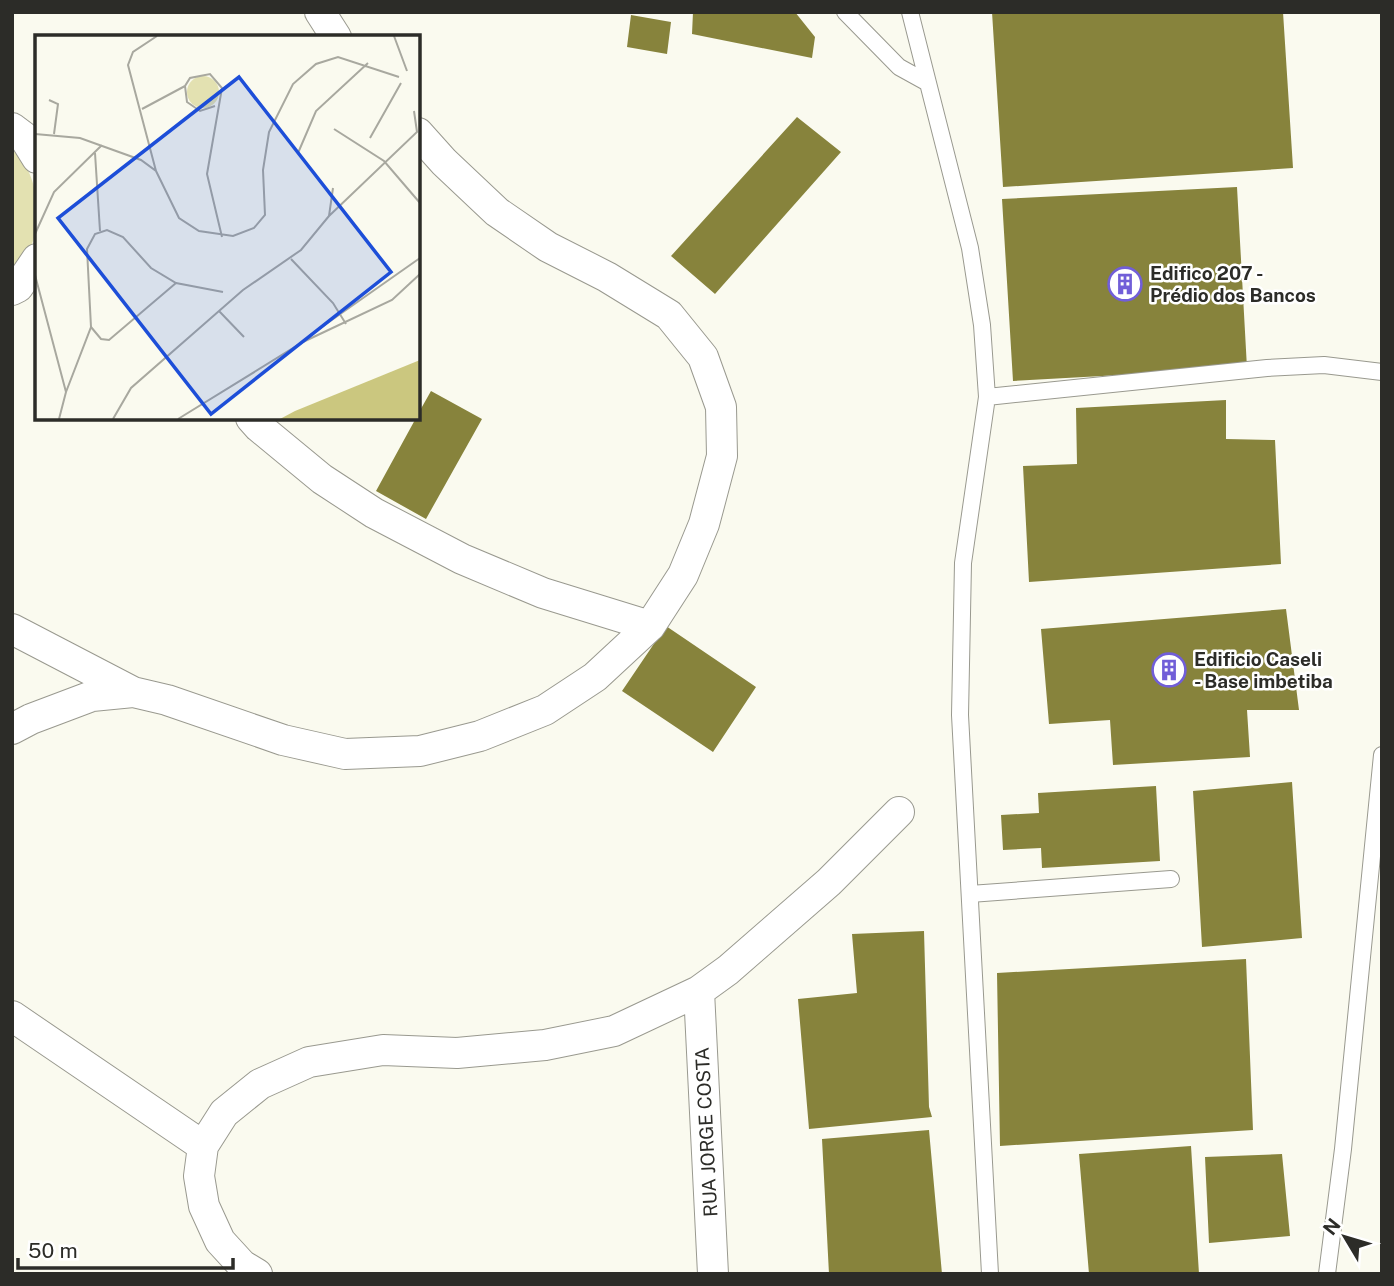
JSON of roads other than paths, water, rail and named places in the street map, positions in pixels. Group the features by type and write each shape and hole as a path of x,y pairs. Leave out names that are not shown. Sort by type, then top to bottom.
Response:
{"street":[{"path":"320,12 336,35"},
{"path":"12,128 24,137 35,155"},
{"path":"12,629 134,692 167,700 283,740 345,754 420,751 480,736 545,710 594,677 650,626 683,575 704,524 722,456 721,407 703,357 669,315 607,277 548,247 497,212 420,135"},
{"path":"12,290 18,287 35,262"},
{"path":"253,420 322,479 374,513 462,559 543,593 650,626"},
{"path":"12,729 92,696 134,692"},
{"path":"257,1274 242,1265 220,1241 204,1206 199,1176 203,1146 224,1113 260,1084 309,1062 383,1050 457,1053 545,1045 614,1031 699,991 728,970 829,882 899,812"},
{"name":"RUA JORGE COSTA","path":"699,991 713,1274"},
{"path":"12,1016 203,1146"}],"lane":[{"path":"845,12 899,67 928,83"},
{"path":"909,12 970,248 982,325 987,397 962,575 960,715 990,1274"},
{"path":"987,397 1267,368 1324,365 1382,372"},
{"path":"1327,1274 1343,1149 1382,755"},
{"path":"970,894 1171,878"}],"place":[{"name":"Edifico 207 - Prédio dos Bancos","path":"1125,284"},
{"name":"Edificio Caseli - Base imbetiba","path":"1169,670"}]}
